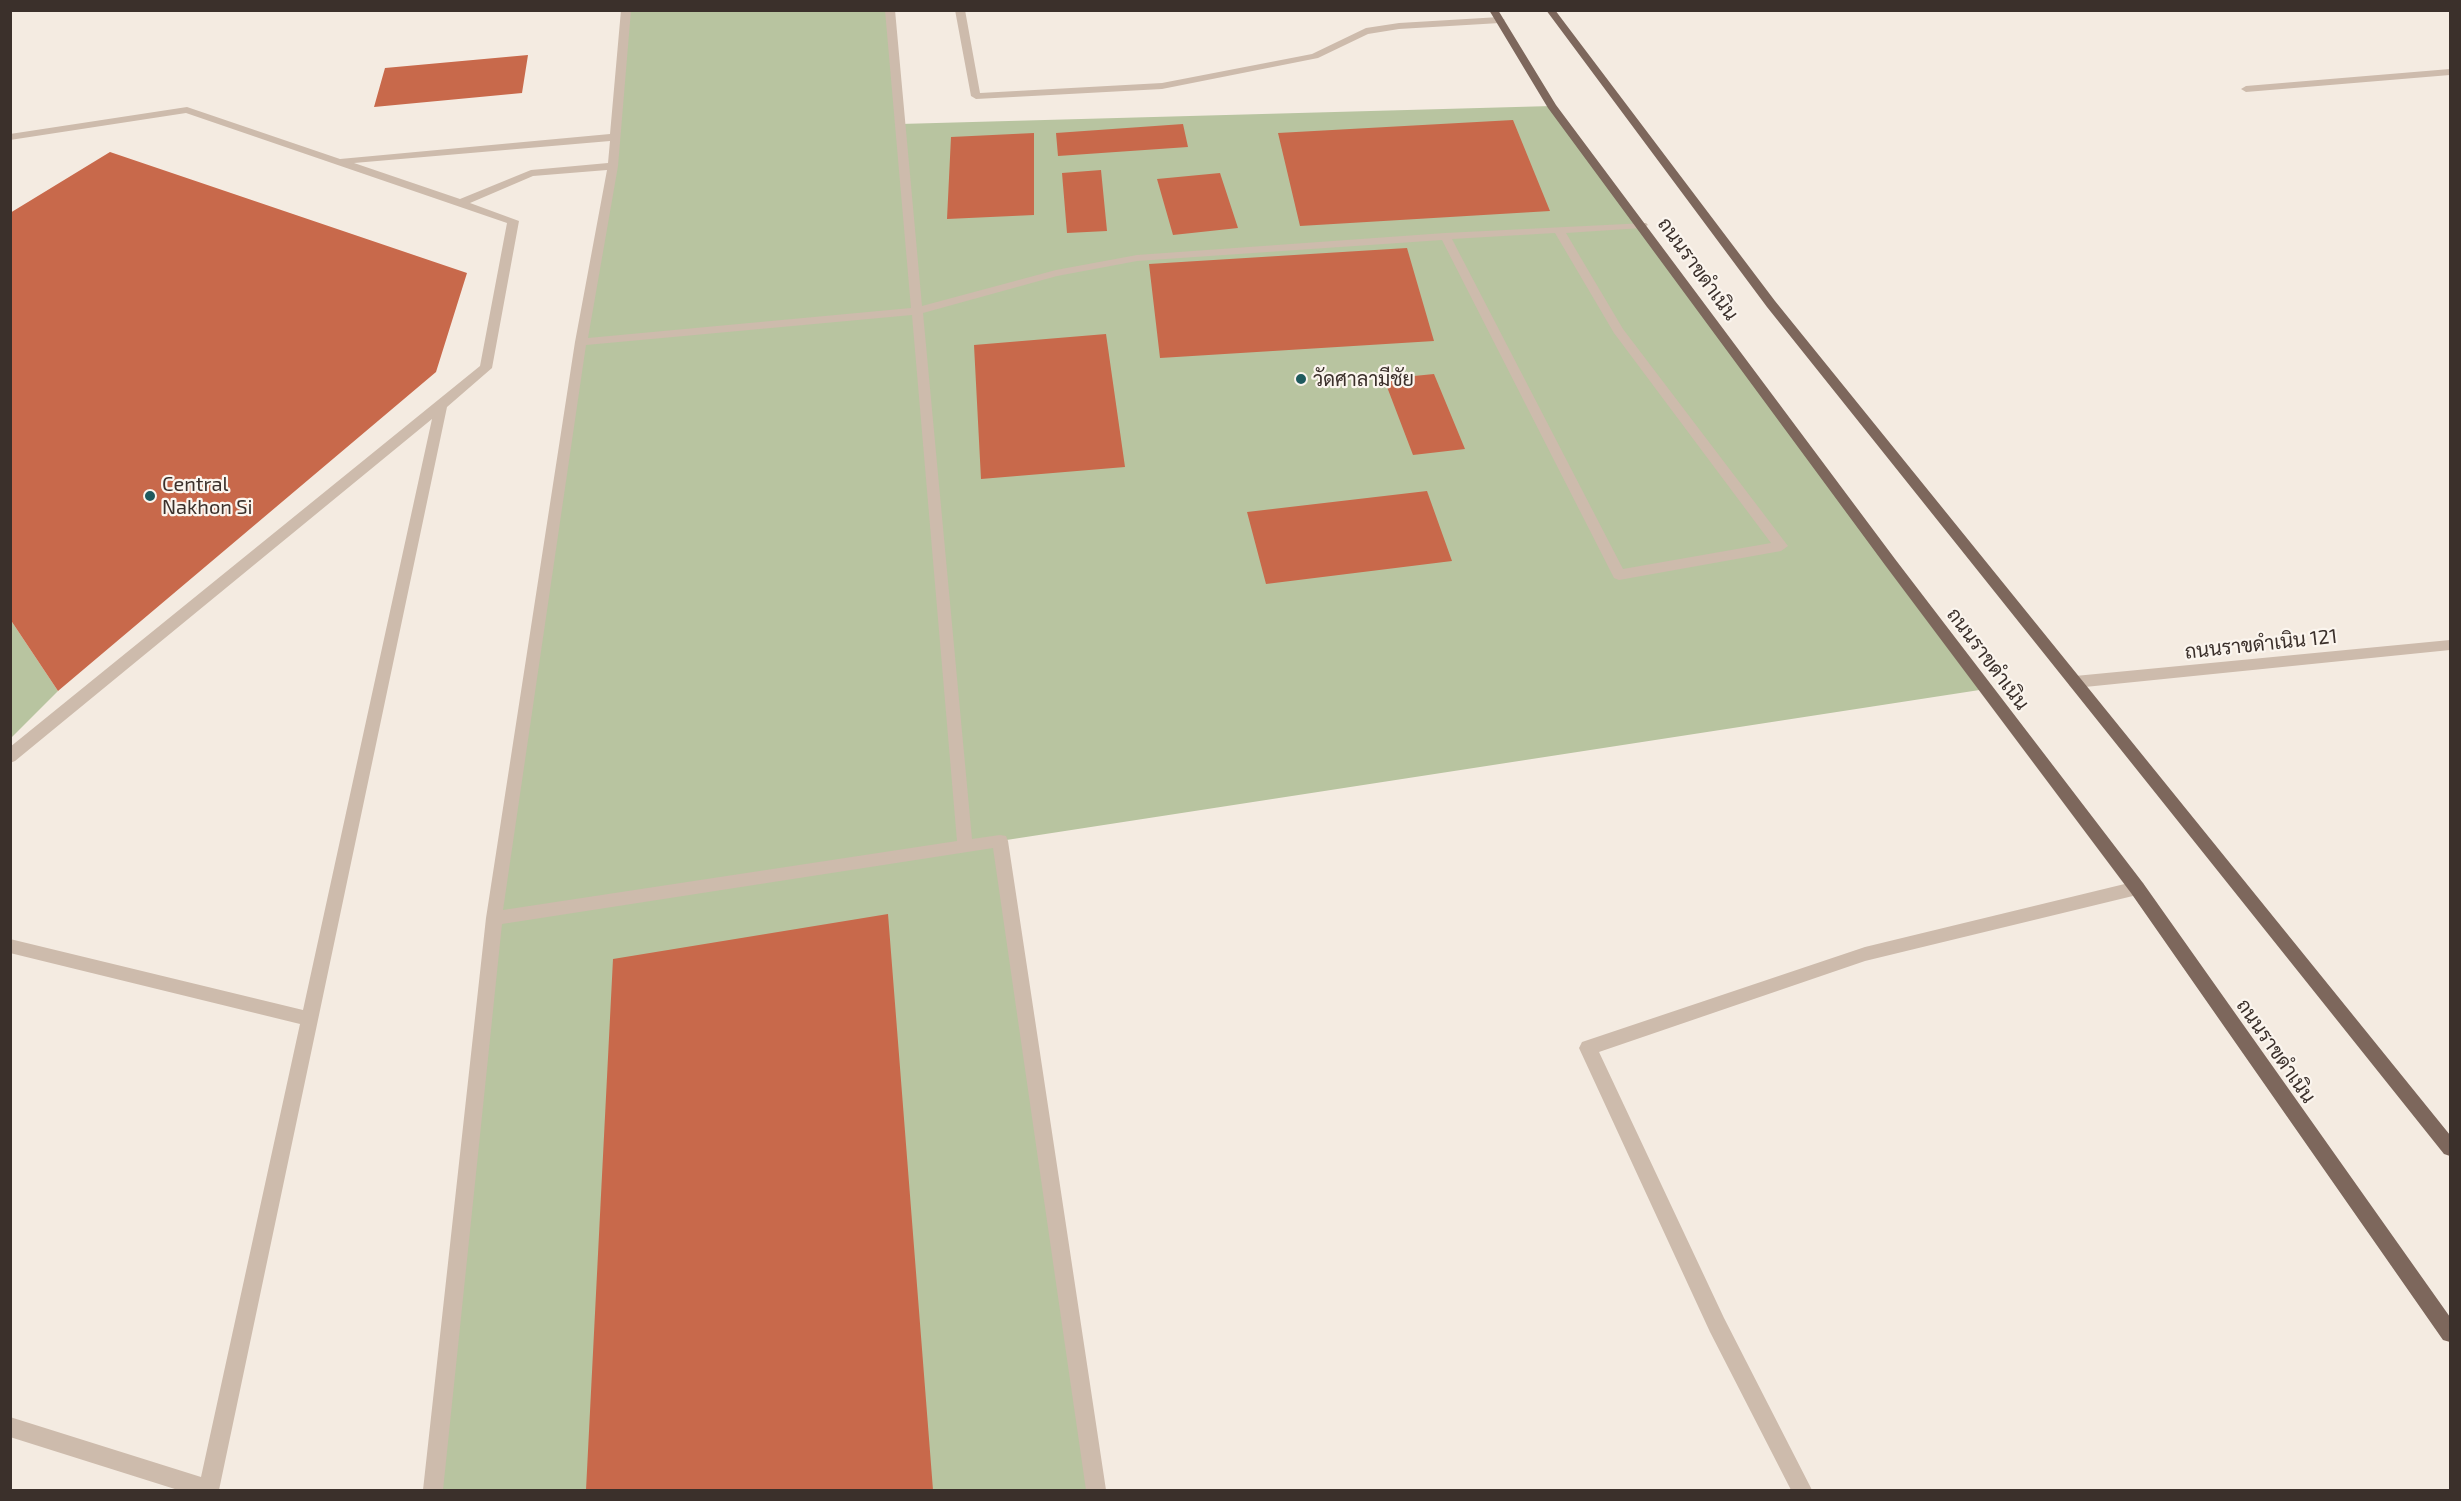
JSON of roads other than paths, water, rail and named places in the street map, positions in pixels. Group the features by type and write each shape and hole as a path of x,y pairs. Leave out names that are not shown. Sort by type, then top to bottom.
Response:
{"main road":[{"name":"ถนนราขดำเนิน","path":"1550,10 1771,304 2451,1148"},
{"name":"ถนนราขดำเนิน","path":"1496,15 1552,106 1890,562 2137,888 2451,1332"}],"street":[{"path":"433,1491 494,918 581,342 613,166 626,10"},
{"path":"890,10 965,846"},
{"path":"960,10 976,96 1162,86 1315,56 1366,32 1496,15"},
{"path":"2246,89 2451,72"},
{"path":"10,137 187,110 513,221 486,368 34,735 10,757"},
{"path":"337,161 615,137"},
{"path":"460,203 531,172 613,166"},
{"path":"581,342 917,311 1056,273 1137,258 1445,236 1642,225"},
{"path":"1445,236 1619,575 1781,546 1618,330 1559,230"},
{"path":"10,1427 209,1490 441,405"},
{"name":"ถนนราขดำเนิน 121","path":"2076,682 2451,645"},
{"path":"494,918 1000,841 1096,1491"},
{"path":"1802,1491 1717,1325 1588,1048 1864,954 2137,888"},
{"path":"10,946 310,1019"}],"place":[{"name":"วัดศาลามีชัย","path":"1301,379"},
{"name":"Central Nakhon Si","path":"150,496"}]}
